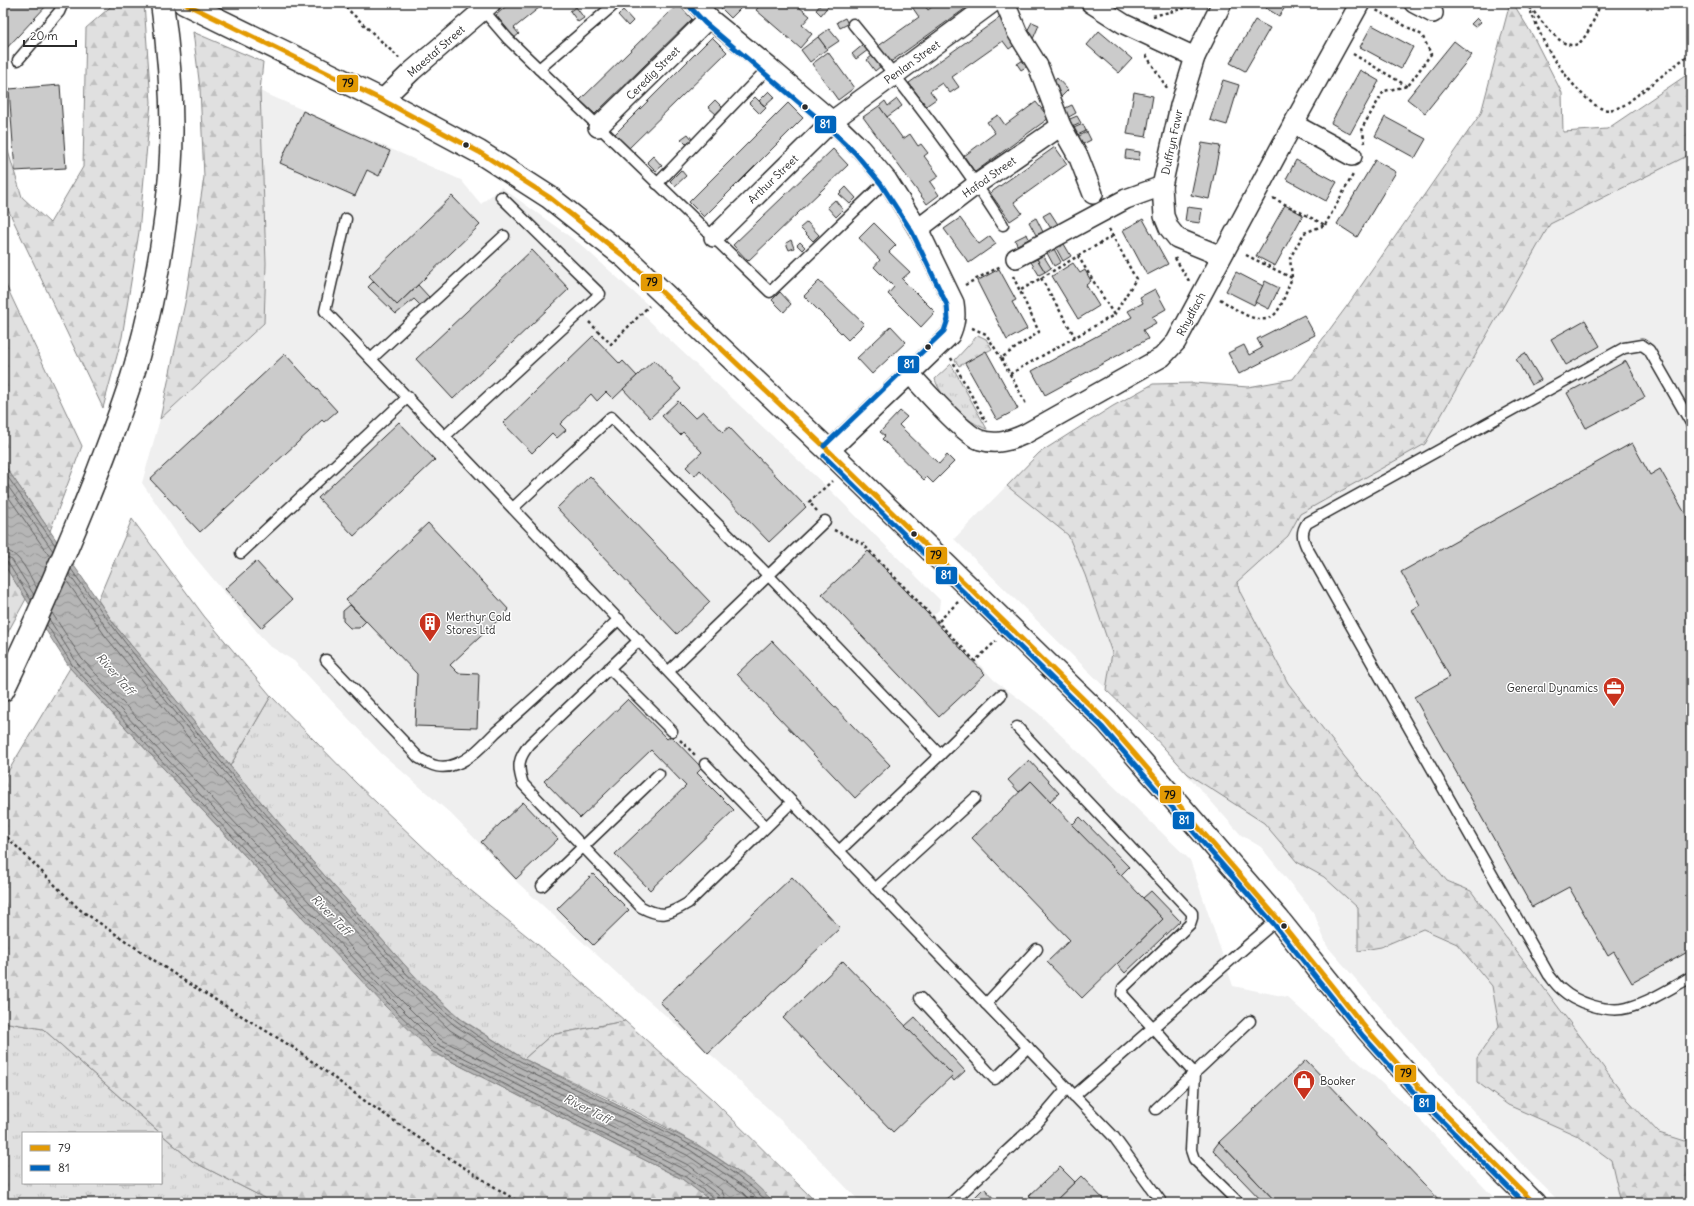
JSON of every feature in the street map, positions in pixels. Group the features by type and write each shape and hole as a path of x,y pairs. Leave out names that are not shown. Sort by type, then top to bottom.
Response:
{"main road":[{"path":"3,690 24,648 72,538 110,439 137,360 160,256 170,175 172,94 162,3"},
{"path":"184,3 382,100 479,152 549,197 626,258 830,451 1011,626 1107,722 1278,919 1368,1031 1422,1091 1534,1203"}],"street":[{"path":"696,3 709,18 832,121 860,148 886,180 918,229 950,293 956,314 955,325 950,335 830,451"},
{"name":"Penlan Street","path":"832,121 992,3"},
{"path":"1004,3 1017,32 1038,66 1061,126 1079,158 1093,194"},
{"path":"1091,3 1124,24 1195,57"},
{"name":"Duffryn Fawr","path":"1222,3 1195,57 1180,106 1162,186 1164,216 1169,228 1177,238 1224,250"},
{"path":"1414,3 1433,13"},
{"name":"Rhydfach","path":"910,374 967,432 980,440 997,443 1010,441 1025,434 1162,357 1176,342 1224,250 1293,124 1338,45 1366,5"},
{"name":"Maestaf Street","path":"382,100 412,71 487,6"},
{"name":"Ceredig Street","path":"598,128 709,18"},
{"name":"Arthur Street","path":"714,237 832,121"},
{"path":"1293,124 1352,156"},
{"name":"Hafod Street","path":"918,229 977,184 1061,126"},
{"path":"1012,260 1126,199 1162,186"}],"lane":[{"path":"18,60 59,12 63,3"},
{"path":"539,69 616,3"},
{"path":"487,6 508,39 598,128 770,292 886,180"},
{"path":"853,24 894,74 977,184 1002,225"},
{"path":"657,184 769,67"},
{"path":"444,436 600,294 502,197"},
{"path":"346,219 325,311 619,618 875,889 1114,1137 1162,1203"},
{"path":"371,359 504,236"},
{"path":"1691,422 1650,350 1642,346 1624,348 1307,523 1302,531 1307,548 1549,975 1561,990 1576,999 1602,1008 1626,1008 1654,997 1691,977"},
{"path":"241,553 408,397"},
{"path":"513,508 611,417 768,575 940,755"},
{"path":"669,671 826,520"},
{"path":"326,660 419,758 429,765 449,767 458,764 477,750 535,699 619,618"},
{"path":"639,640 521,754 519,770 523,784 641,907 655,914 672,912 688,903 792,802"},
{"path":"610,668 672,731"},
{"path":"838,850 940,755 1001,695"},
{"path":"1017,727 1192,913 1190,924 1123,988 1122,994 1195,1074 1191,1150 1194,1160 1239,1203"},
{"path":"705,764 766,827"},
{"path":"542,886 660,774"},
{"path":"875,889 975,798"},
{"path":"1074,1096 1278,919"},
{"path":"986,1004 1037,949"},
{"path":"920,998 995,1079 1028,1048"},
{"path":"1156,1109 1250,1021"},
{"path":"951,1203 1038,1122 1067,1088"}],"path":[{"path":"341,3 412,71"},
{"path":"1526,3 1552,55 1581,92 1594,105 1604,109 1615,109 1626,104 1691,53"},
{"path":"1528,6 1556,37 1564,44 1572,46 1579,44 1584,38 1602,3"},
{"path":"1338,45 1408,86 1431,54 1422,35 1366,5"},
{"path":"1203,290 1252,318 1259,320 1266,318 1276,312 1292,278 1290,258 1304,233 1325,225 1257,190"},
{"path":"1010,374 1114,315 1136,279 1101,212"},
{"path":"1021,290 1113,236"},
{"path":"1224,250 1292,278"},
{"path":"1078,256 1114,315"},
{"path":"950,293 1012,260 1021,290 1039,332 1000,358"},
{"path":"1042,278 1075,337"},
{"path":"580,313 611,344 663,292"},
{"path":"955,325 976,328 986,334 1026,404"},
{"path":"938,347 952,359 997,443"},
{"path":"846,467 809,502 834,530 863,544 975,661 1011,626"},
{"path":"939,622 972,588"},
{"path":"672,731 705,764"},
{"path":"3,833 79,909 183,980 294,1048 426,1143 520,1203"}],"shaded area":[{"path":"1691,72 1691,1203 1561,1203 1532,1175 1421,1054 1327,946 1314,913 1261,847 1241,835 1142,724 954,539 1039,453 1113,406 1153,384 1195,383 1248,387 1292,379 1347,306"},
{"path":"260,91 461,180 481,204 501,187 580,244 649,306 642,314 829,489 940,600 939,610 933,615 994,680 1038,713 1190,860 1233,986 1287,997 1408,1107 1499,1203 861,1203 795,1134 718,1061 620,976 519,884 450,813 381,753 294,661 268,645 184,544 142,483 160,419 264,323 266,263"}],"green space":[{"path":"115,3 144,3 151,102 139,232 122,337 103,408 3,199 3,135 22,197 50,223 83,167 86,28"},
{"path":"1510,3 1513,3 1533,36 1562,93 1563,132 1607,129 1691,72 1691,154 1550,224 1425,444 1300,514 1288,536 1237,582 1240,592 1288,683 1344,756 1447,881 1471,891 1628,1100 1659,1133 1684,1141 1691,1138 1691,1203 1621,1203 1611,1160 1578,1136 1508,1105 1477,1082 1477,1058 1499,1026 1492,986 1457,944 1423,929 1381,947 1358,951 1358,908 1324,877 1297,862 1264,823 1188,774 1142,724 1106,690 1112,653 1085,575 1068,535 1007,486 1039,453 1113,406 1153,384 1195,383 1248,387 1293,379 1347,306 1481,113"},
{"path":"193,32 263,62 260,91 266,263 264,323 160,419 186,298 204,177 200,88"},
{"path":"3,279 82,446 50,531 3,463"},
{"path":"978,335 986,339 992,349 959,366 955,360"},
{"path":"951,364 987,429 964,416 956,409 938,386 935,379"},
{"path":"132,519 204,616 271,696 230,766 117,628 98,600"},
{"path":"3,563 26,599 3,641"},
{"path":"70,668 287,901 431,1051 682,1179 714,1203 274,1203 192,1161 162,1134 162,1132 159,1132 43,1029 3,1022 3,780"},
{"path":"271,696 356,783 459,881 558,961 625,1021 551,1035 524,1059 461,1019 420,982 324,875 230,766"},
{"path":"625,1021 713,1100 817,1203 775,1203 719,1158 688,1139 623,1105 524,1059 551,1035"},
{"path":"3,1022 43,1029 159,1132 22,1132 22,1184 162,1184 162,1135 192,1161 274,1203 3,1203"}],"water":[{"name":"River Taff","path":"3,463 117,628 230,766 324,875 420,982 460,1019 524,1059 695,1143 753,1182 775,1203 714,1203 682,1179 431,1051 385,1006 70,668 3,563"}],"building":[{"path":"3,3 49,3 3,52"},
{"path":"510,3 545,3 514,28 519,34 514,38 496,15"},
{"path":"716,3 746,3 731,18"},
{"path":"762,3 802,4 799,7 810,16 802,25 812,34 800,48 756,10"},
{"path":"822,3 829,5 821,15 816,10"},
{"path":"923,3 928,10 937,3 973,3 889,63 877,47 919,17 910,4"},
{"path":"1267,3 1288,3 1279,16 1264,7"},
{"path":"678,4 692,19 595,114 580,100"},
{"path":"576,7 584,18 578,22 570,11"},
{"path":"623,10 633,21 628,26 618,15"},
{"path":"1002,16 1020,41 1009,49 1003,41 952,77 959,87 950,93 942,83 930,91 936,99 926,106 909,83"},
{"path":"845,18 848,24 840,28 837,22"},
{"path":"1477,18 1481,22 1475,27 1471,24"},
{"path":"1255,20 1270,28 1245,71 1230,63"},
{"path":"1032,22 1039,25 1033,39 1025,35"},
{"path":"1372,25 1413,47 1401,69 1360,47"},
{"path":"829,29 839,41 827,49 818,37"},
{"path":"1099,31 1132,59 1119,73 1087,45"},
{"path":"712,37 727,52 629,148 615,134"},
{"path":"818,37 827,49 810,62 801,50"},
{"path":"1454,41 1472,55 1425,113 1407,99"},
{"path":"864,44 868,50 856,59 852,54"},
{"path":"828,52 854,88 838,100 812,64"},
{"path":"873,55 881,66 875,71 867,60"},
{"path":"1028,57 1032,63 1021,70 1017,64"},
{"path":"1360,70 1379,81 1350,134 1331,123"},
{"path":"1057,78 1068,90 1061,97 1050,86"},
{"path":"1223,80 1239,85 1227,125 1210,120"},
{"path":"60,85 66,168 15,171 9,89"},
{"path":"769,91 775,97 765,106 759,101"},
{"path":"1134,92 1153,96 1146,137 1127,134"},
{"path":"755,97 766,108 760,114 749,103"},
{"path":"897,99 902,106 887,117 879,106 885,101 888,106"},
{"path":"715,100 723,108 717,115 708,107"},
{"path":"1036,102 1049,118 975,172 964,156 995,133 987,122 998,115 1005,125"},
{"path":"788,103 803,118 704,217 689,202"},
{"path":"1072,105 1076,113 1065,119 1061,110"},
{"path":"879,106 903,139 910,134 918,146 921,144 928,153 924,156 939,176 930,182 939,195 927,204 863,117"},
{"path":"303,111 390,151 379,176 367,170 355,196 280,163"},
{"path":"1077,116 1081,123 1068,129 1065,121"},
{"path":"1385,117 1426,139 1415,158 1375,136"},
{"path":"1083,124 1086,131 1073,137 1069,130"},
{"path":"1087,132 1091,140 1079,146 1075,138"},
{"path":"688,134 692,139 686,144 681,139"},
{"path":"1202,143 1220,146 1209,199 1191,195"},
{"path":"1055,147 1067,164 1014,202 1022,213 1010,221 990,193"},
{"path":"833,149 848,165 748,261 733,245"},
{"path":"1126,150 1140,152 1139,160 1125,158"},
{"path":"653,156 662,166 656,171 647,162"},
{"path":"1296,160 1337,182 1326,201 1286,179"},
{"path":"1375,160 1396,172 1357,237 1337,224"},
{"path":"681,170 686,176 675,186 670,181"},
{"path":"846,187 856,198 850,204 839,194"},
{"path":"452,196 480,225 397,305 369,276"},
{"path":"835,200 843,210 836,217 827,207"},
{"path":"1285,205 1303,215 1275,266 1256,256"},
{"path":"1187,207 1202,209 1200,223 1185,221"},
{"path":"1050,212 1059,226 1052,230 1043,216"},
{"path":"960,218 979,244 990,236 996,244 969,263 944,229"},
{"path":"1036,218 1043,232 1036,235 1029,222"},
{"path":"1143,219 1168,264 1147,275 1123,230"},
{"path":"807,222 819,235 813,241 800,228"},
{"path":"874,223 896,245 889,252 910,272 902,279 935,312 921,327 888,294 894,287 874,267 880,260 859,238"},
{"path":"1027,234 1029,239 1017,245 1015,240"},
{"path":"791,240 794,248 789,250 786,243"},
{"path":"800,242 805,247 802,250 797,245"},
{"path":"1064,244 1071,256 1063,261 1056,248"},
{"path":"1054,249 1061,262 1054,266 1047,253"},
{"path":"532,250 569,289 453,399 416,359"},
{"path":"1043,255 1051,268 1045,272 1037,259"},
{"path":"1037,259 1045,272 1039,275 1031,262"},
{"path":"1073,263 1080,273 1085,270 1091,281 1086,285 1099,306 1078,319 1052,276"},
{"path":"999,269 1016,300 1012,302 1027,329 1007,340 977,281"},
{"path":"1236,272 1263,286 1254,305 1226,291"},
{"path":"374,281 397,305 418,285 429,297 421,306 414,299 396,314 368,287"},
{"path":"819,281 864,324 848,340 804,296"},
{"path":"1265,281 1279,288 1269,309 1255,302"},
{"path":"1155,289 1166,309 1152,317 1156,323 1143,330 1148,339 1045,395 1032,371 1132,317 1128,311 1143,303 1140,297"},
{"path":"780,292 791,304 784,312 772,300"},
{"path":"1304,315 1315,335 1239,374 1228,353 1244,345 1249,355 1262,348 1257,339"},
{"path":"1585,320 1600,346 1566,365 1551,339"},
{"path":"891,326 906,342 872,374 857,358"},
{"path":"593,336 620,364 623,361 637,376 613,399 606,392 597,401 591,394 560,424 566,430 557,438 552,433 532,453 503,423"},
{"path":"986,351 1018,409 997,420 965,363"},
{"path":"1525,353 1541,380 1531,385 1516,359"},
{"path":"285,354 337,411 324,422 322,420 200,532 150,479"},
{"path":"654,360 681,389 650,418 623,389"},
{"path":"1626,361 1645,397 1586,428 1567,393"},
{"path":"678,401 695,418 703,411 723,432 729,427 806,507 769,542 700,470 695,476 686,467 702,452 683,432 680,435 662,416"},
{"path":"900,411 907,417 899,425 939,464 947,455 954,462 933,483 927,477 924,480 882,439 885,436 880,432"},
{"path":"399,422 435,460 354,536 318,498"},
{"path":"1632,443 1650,475 1660,469 1691,524 1691,950 1632,983 1614,952 1608,956 1569,887 1532,907 1414,697 1450,677 1412,610 1420,605 1401,572"},
{"path":"590,476 710,602 677,634 557,508"},
{"name":"Merthyr Cold Stores Ltd","path":"428,523 509,610 450,665 458,673 479,674 477,728 415,726 417,674 346,600"},
{"path":"868,551 985,674 939,717 822,594"},
{"path":"256,561 292,600 261,628 225,589"},
{"path":"350,605 366,621 359,628 350,628 343,621 343,611"},
{"path":"772,641 890,765 855,798 737,674"},
{"path":"628,699 667,739 671,736 702,768 697,773 734,810 650,890 615,854 686,786 651,750 580,818 544,781"},
{"path":"1029,760 1059,793 1050,801 1031,781 1019,792 1008,780"},
{"path":"1031,781 1163,919 1082,998 1047,962 1070,940 972,838"},
{"path":"523,802 558,839 516,879 481,842"},
{"path":"1080,817 1129,867 1121,875 1072,825"},
{"path":"593,874 629,910 593,945 557,909"},
{"path":"792,877 840,928 708,1053 660,1002"},
{"path":"1151,891 1180,921 1125,973 1117,964 1163,919 1143,898"},
{"path":"843,961 953,1075 893,1132 783,1018"},
{"path":"915,1017 965,1071 954,1081 951,1077 953,1075 905,1026"},
{"name":"Booker","path":"1306,1060 1442,1203 1277,1203 1219,1142"},
{"path":"1219,1142 1275,1201 1273,1203 1264,1203 1213,1150"},
{"path":"1060,1167 1075,1182 1053,1203 1035,1203 1029,1196"},
{"path":"1081,1176 1107,1203 1053,1203 1075,1182"},
{"path":"984,1188 998,1203 969,1203"}],"transit line":[{"name":"79","path":"184,3 382,100 479,152 549,197 626,258 829,451 1107,722 1278,919 1368,1031 1422,1091 1534,1203"},
{"name":"81","path":"691,8 705,23 827,126 855,153 881,184 912,232 947,305 948,319 944,331 824,446"},
{"name":"81","path":"824,456 1102,727 1273,923 1363,1036 1417,1096 1524,1203"}],"place":[{"name":"Merthyr Cold Stores Ltd","path":"430,642"},
{"name":"General Dynamics","path":"1614,708"},
{"name":"Booker","path":"1304,1100"}]}
